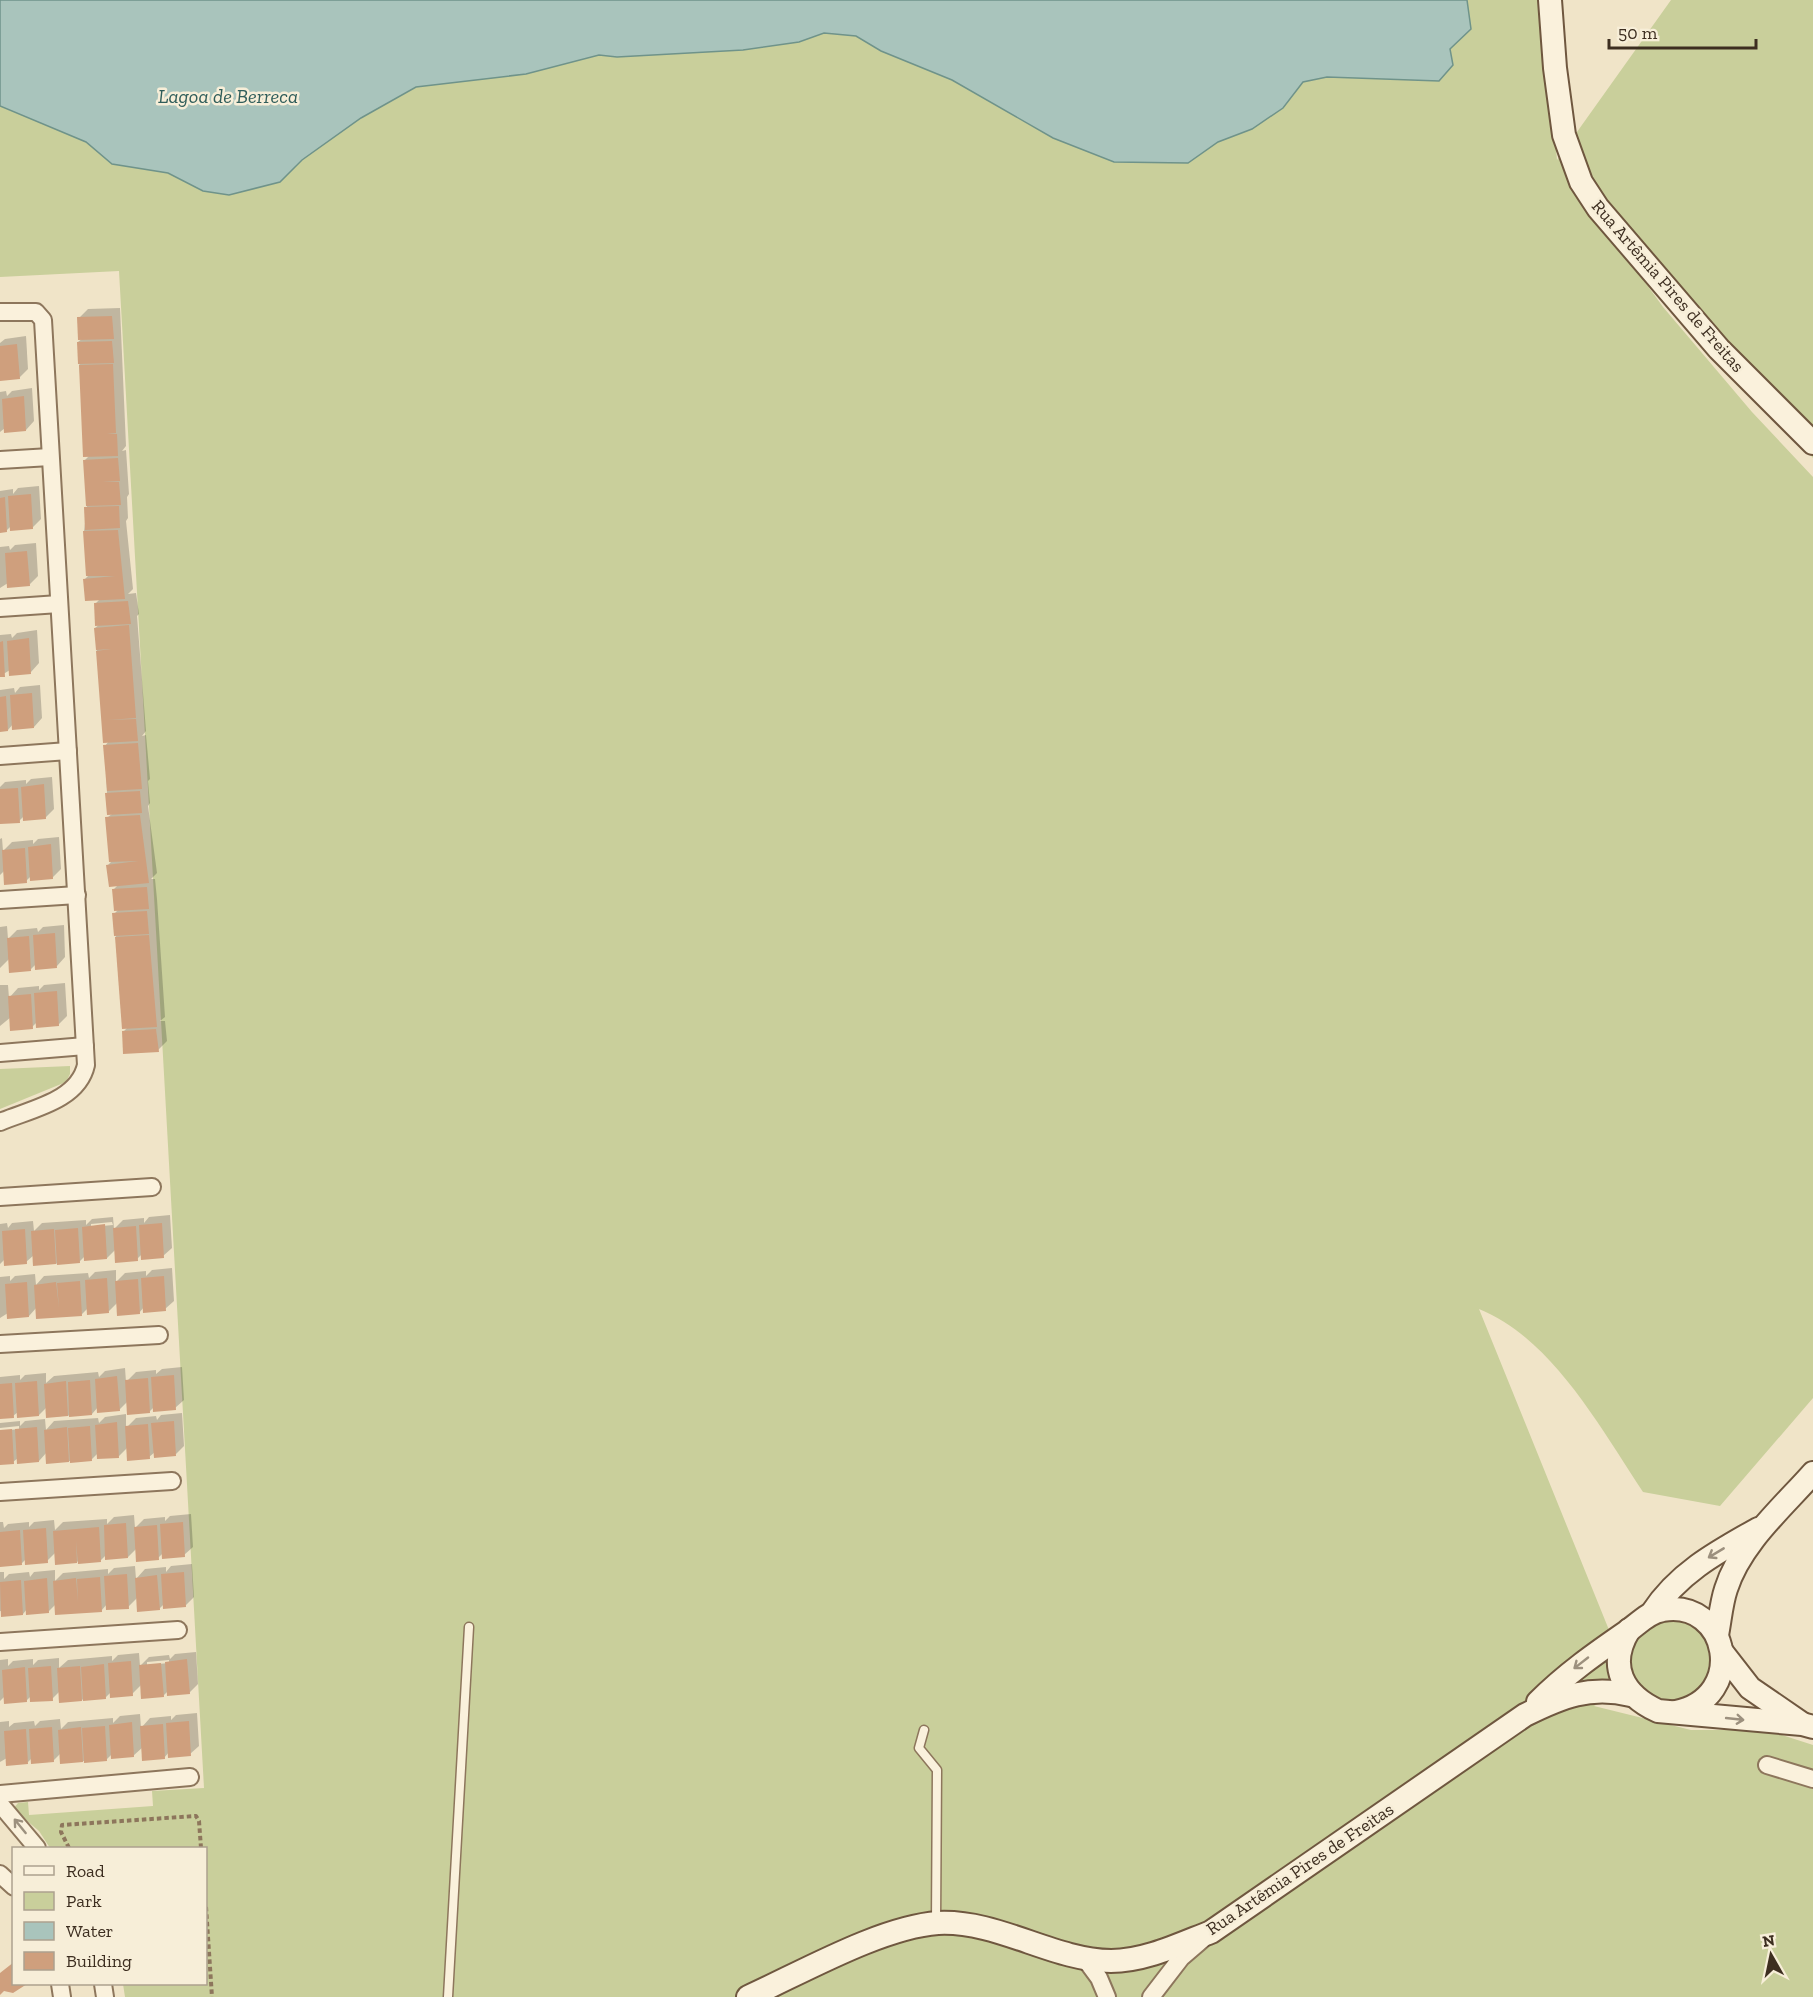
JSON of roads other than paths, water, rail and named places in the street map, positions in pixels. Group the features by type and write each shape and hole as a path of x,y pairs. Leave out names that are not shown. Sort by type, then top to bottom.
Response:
{"street":[{"name":"Rua Artêmia Pires de Freitas","path":"1551,0 1555,68 1564,135 1581,182 1598,208 1719,349 1813,443"},
{"path":"0,312 27,310 41,315 86,1065 83,1076 76,1087 65,1095 0,1122"},
{"path":"0,460 50,457"},
{"path":"0,608 58,604"},
{"path":"0,756 68,751"},
{"path":"0,900 77,895"},
{"path":"0,1053 85,1046"},
{"path":"0,1197 152,1187"},
{"path":"0,1344 159,1335"},
{"path":"1676,1712 1699,1704 1716,1687 1723,1664 1720,1644 1726,1588 1746,1551 1813,1473"},
{"path":"0,1492 172,1480"},
{"path":"1652,1613 1662,1597 1689,1572 1714,1554 1767,1524"},
{"path":"1525,1715 1569,1673 1652,1613 1663,1610 1688,1612 1700,1617 1750,1688 1808,1725"},
{"path":"0,1642 178,1630"},
{"path":"1629,1630 1619,1658 1622,1677 1631,1695 1642,1704 1658,1711 1808,1725"},
{"path":"1525,1715 1552,1702 1585,1691 1614,1691 1631,1695"},
{"name":"Rua Artêmia Pires de Freitas","path":"748,1997 895,1931 936,1924 969,1925 1085,1959 1113,1961 1141,1956 1211,1932 1525,1715"},
{"path":"1767,1765 1813,1779"},
{"path":"0,1794 190,1777"},
{"path":"0,1804 36,1847"},
{"path":"0,1874 12,1885"},
{"path":"1151,1997 1181,1958 1211,1932"},
{"path":"1085,1959 1099,1978 1107,1997"}],"lane":[{"path":"448,1997 469,1627"},
{"path":"924,1731 919,1748 937,1770 936,1924"}],"water":[{"name":"Lagoa de Berreca","path":"0,0 1467,0 1471,29 1450,49 1453,65 1439,81 1327,77 1303,82 1283,108 1252,129 1218,142 1188,163 1114,162 1053,138 952,80 881,51 856,36 824,33 799,42 743,50 617,57 599,55 526,74 416,87 361,118 302,160 280,182 229,195 203,191 168,173 112,164 86,142 0,106"}]}
